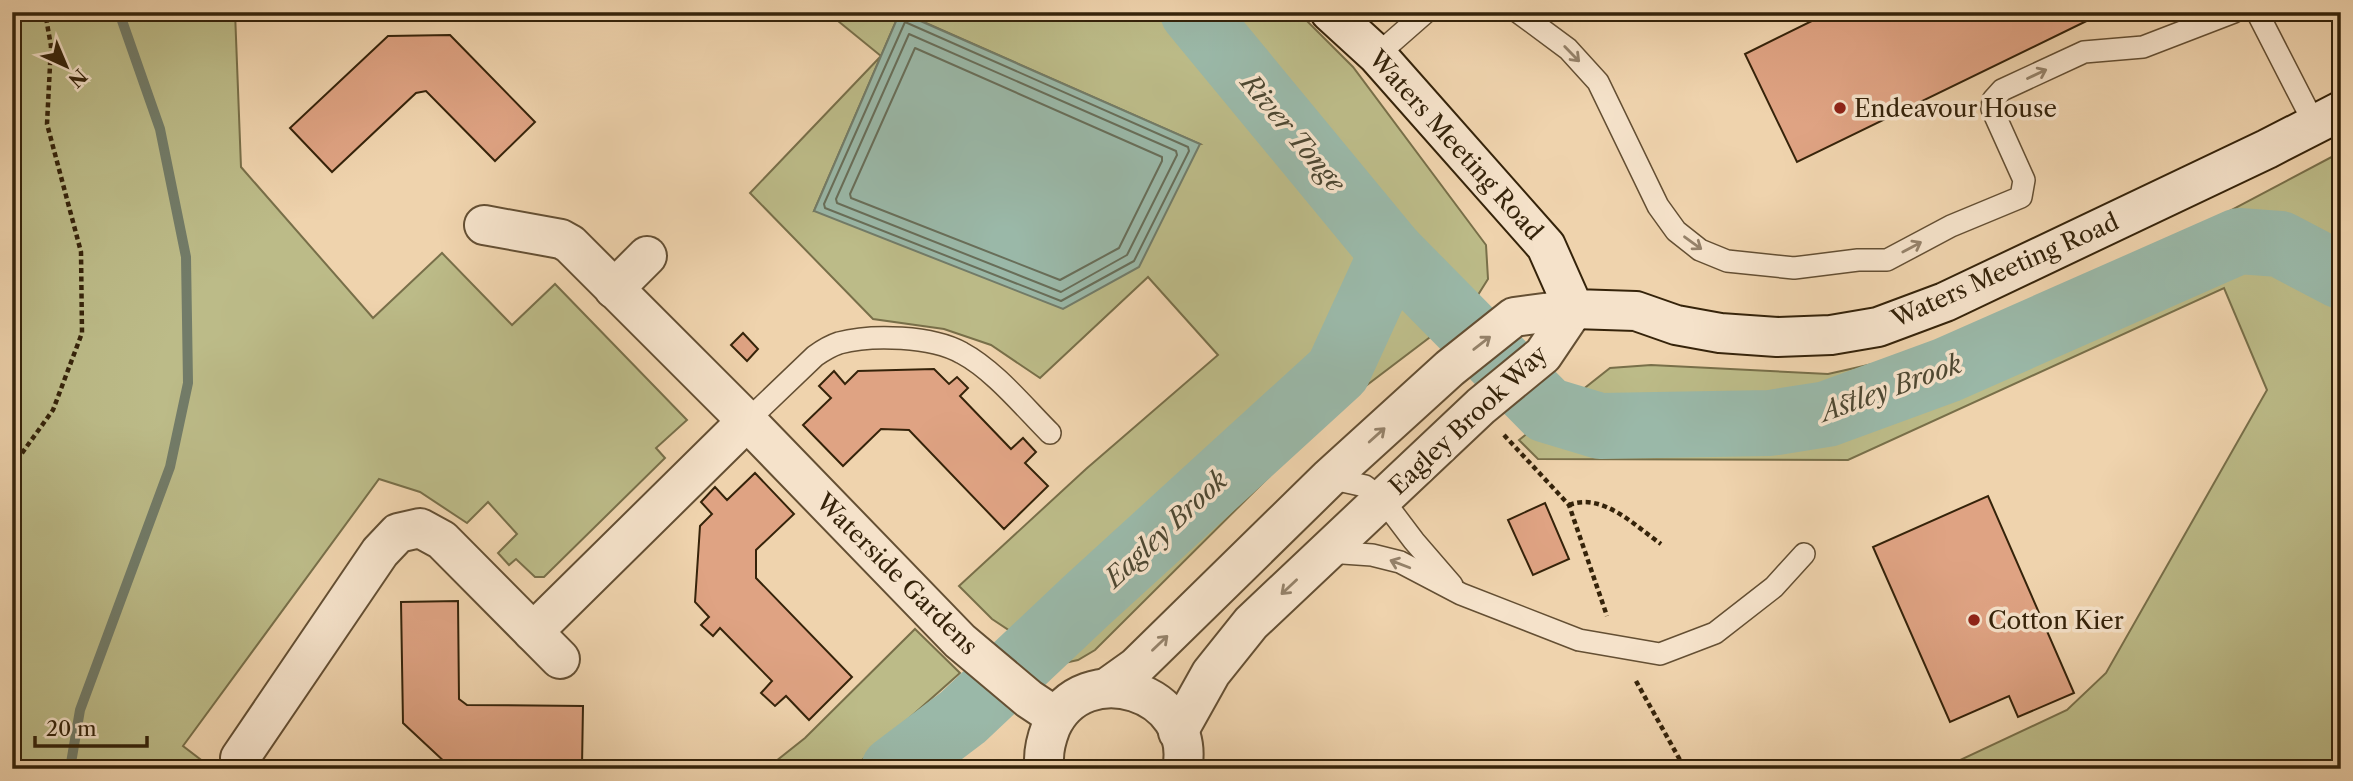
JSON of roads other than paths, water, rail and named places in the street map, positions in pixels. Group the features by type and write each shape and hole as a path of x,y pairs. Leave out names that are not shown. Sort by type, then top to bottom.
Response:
{"street":[{"name":"Waters Meeting Road","path":"1330,12 1377,55 1546,246 1574,309 1636,312 1676,325 1720,333 1777,337 1831,335 1878,327 1945,302 2328,118"},
{"name":"Waterside Gardens","path":"484,225 561,239 570,244 747,421 960,641 1043,708"},
{"path":"614,289 647,256"},
{"name":"Eagley Brook Way","path":"1108,687 1146,658 1329,478 1450,368 1514,317 1574,309"},
{"name":"Eagley Brook Way","path":"1182,759 1211,673 1251,623 1383,500 1493,421 1574,309"},
{"path":"533,632 747,421"},
{"path":"240,758 380,552 398,533 420,528 442,540 560,659"},
{"path":"1045,769 1043,708 1070,702 1088,692 1108,687 1131,689 1151,698 1167,713 1182,759"}],"lane":[{"path":"1377,55 1426,12"},
{"path":"1518,12 1568,48 1598,82 1658,206 1676,231 1700,250 1727,261 1794,268 1858,260 1887,260 1951,226 2021,197 2024,180 1992,109 1993,100 2002,90 2084,52 2143,47 2234,12"},
{"path":"2256,12 2328,118"},
{"path":"747,421 815,356 827,348 838,343 868,338 897,339 931,342 960,351 981,365 1050,433"},
{"path":"1329,478 1365,486 1383,500 1414,541 1461,594"},
{"path":"1328,552 1372,555 1400,562 1461,594 1579,640 1660,654 1715,633 1774,587 1804,554"}],"water":[{"path":"900,12 1200,144 1139,267 1063,309 814,211"}],"waterway":[{"path":"70,769 80,710 170,467 188,383 186,257 160,129 119,12"},
{"name":"Astley Brook","path":"1193,12 1392,253 1547,410 1600,426 1770,423 1827,414 1947,370 2239,241 2280,244 2341,276"},
{"name":"Eagley Brook","path":"894,769 963,717 1338,371 1392,253"}],"place":[{"name":"Endeavour House","path":"1840,108"},
{"name":"Cotton Kier","path":"1974,620"}],"water label":[{"name":"River Tonge","path":"1293,133"}]}
